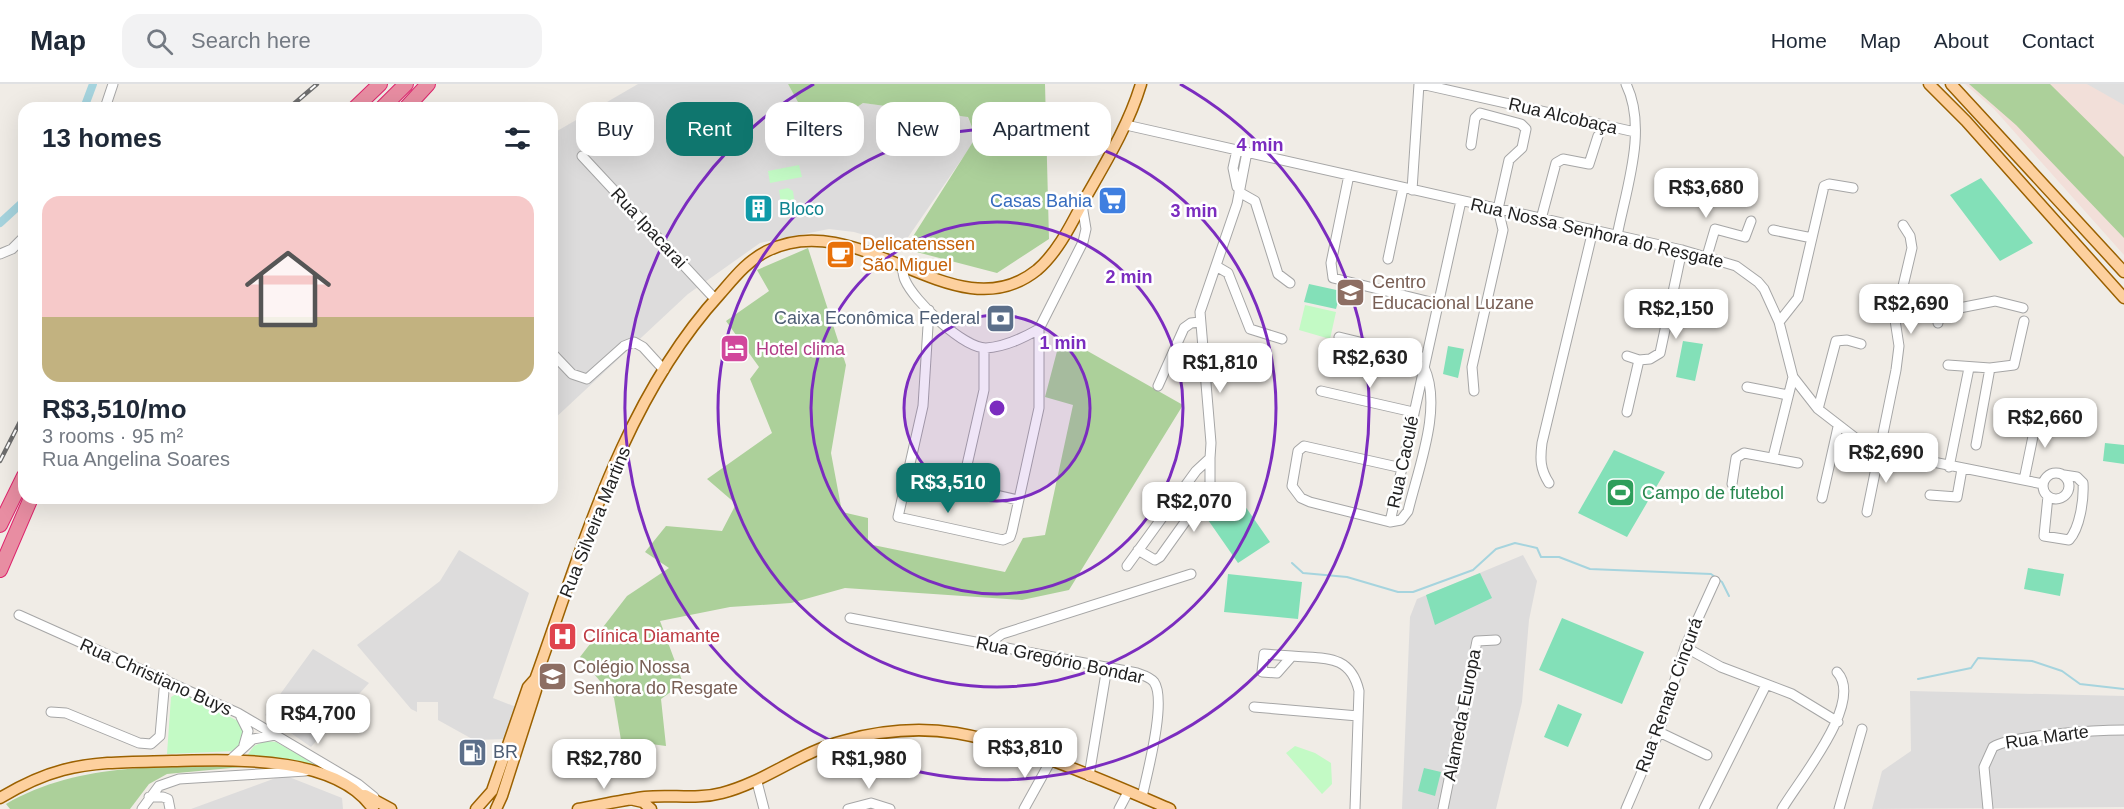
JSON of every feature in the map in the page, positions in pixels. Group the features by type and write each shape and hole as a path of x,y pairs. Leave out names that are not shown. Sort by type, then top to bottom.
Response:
{"highway":[{"path":"361,102 380,84"},
{"path":"388,102 406,84"},
{"path":"412,102 428,84"},
{"path":"0,511 18,484"},
{"path":"0,525 18,488"},
{"path":"0,570 29,504"}],"main road":[{"name":"Rua Silveira Martins","path":"476,809 492,791 528,687 536,677 590,529 636,422 664,370 715,299 741,270 769,250 804,241 844,243 934,279 973,288 1012,284 1039,268 1063,238 1126,125 1141,84"},
{"path":"1929,84 1966,121 2124,298"},
{"path":"1951,84 2124,272"},
{"name":"Rua Silveira Martins","path":"496,809 536,690 536,677"},
{"path":"578,809 643,797 668,798 721,794 757,782 821,748 863,736 902,731 955,733 1050,762 1170,809"},
{"path":"0,798 25,784 63,770 91,765 230,760 264,762 309,771 354,789 377,806 391,809"},
{"path":"502,796 507,809"},
{"path":"656,809 668,798"},
{"path":"634,800 643,802 651,809"}],"street":[{"path":"107,102 113,84"},
{"path":"1388,260 1408,189 1420,84"},
{"name":"Rua Alcobaça","path":"1420,84 1635,132"},
{"path":"1617,236 1631,166 1635,132 1634,99 1626,84"},
{"path":"1471,145 1478,113 1517,123 1526,129 1522,148 1509,160 1498,209 1503,230 1472,367 1474,391"},
{"name":"Rua Nossa Senhora do Resgate","path":"1126,125 1682,250 1736,266 1764,289 1779,322 1793,377 1818,409 1838,427 1878,452 2043,484"},
{"path":"1541,219 1556,163 1563,159 1589,164 1598,136"},
{"path":"1236,150 1233,168 1239,192 1255,201 1278,274 1290,283"},
{"path":"1138,550 1151,558 1158,559 1206,494 1211,482 1211,443 1200,312 1239,192 1247,152"},
{"name":"Rua Ipacarai","path":"582,156 715,299"},
{"path":"1349,175 1331,263 1331,276 1337,280 1439,304"},
{"path":"1779,322 1798,298 1824,186 1829,184 1853,188"},
{"name":"Rua Caculé","path":"1390,522 1461,201"},
{"path":"929,310 926,389 898,517 1003,540 1010,537 1039,408 1039,329 1083,242 1086,229 1082,205"},
{"path":"1707,256 1715,229 1745,237 1751,221"},
{"path":"1867,512 1896,370 1899,346 1895,320 1912,248 1910,236 1904,225"},
{"path":"1549,483 1542,472 1540,459 1542,443 1593,230"},
{"path":"1773,230 1812,238"},
{"path":"0,254 12,249 18,243"},
{"path":"1627,356 1640,360 1650,359 1660,353 1682,250"},
{"path":"902,266 904,280 929,310 956,333 984,348 1013,342 1039,329"},
{"path":"1216,266 1228,273 1250,329 1282,339"},
{"path":"899,290 904,280"},
{"path":"1875,298 1927,306 1939,312 1995,301 2023,308"},
{"path":"1938,323 1939,312"},
{"path":"1948,365 1990,368 2014,365 2024,321"},
{"path":"1158,386 1184,328 1191,323 1200,322"},
{"path":"1339,337 1425,363"},
{"path":"1818,409 1836,341 1839,339 1861,344"},
{"path":"558,359 572,374 587,379 624,346 634,342 644,347 664,370"},
{"path":"962,487 984,390 984,348"},
{"path":"1627,412 1640,360"},
{"name":"Rua Caculé","path":"1402,468 1304,446 1298,451 1292,481 1294,490 1301,498 1390,522 1401,519 1408,511 1431,411 1432,387 1425,363"},
{"path":"1949,467 1969,368"},
{"path":"1976,445 1990,368"},
{"path":"1773,457 1793,377"},
{"path":"1747,387 1788,395"},
{"path":"1320,391 1413,412"},
{"path":"2018,408 2058,415"},
{"path":"2024,480 2038,412"},
{"path":"1822,498 1838,427"},
{"path":"1732,484 1738,454 1773,457 1798,463"},
{"path":"1127,566 1189,482 1210,458"},
{"path":"1930,495 1957,497 1962,469"},
{"path":"2051,474 2064,475 2079,478 2083,488 2074,534 2069,540 2044,535 2048,496 2043,484 2051,474"},
{"path":"908,475 1018,500"},
{"path":"2048,496 2054,499 2066,494 2069,487 2064,475"},
{"path":"1189,482 1206,494"},
{"path":"989,644 1002,634 1191,574"},
{"name":"Rua Renato Cincurá","path":"1626,809 1659,732 1685,647 1715,581"},
{"name":"Rua Christiano Buys","path":"20,615 238,713 358,784 377,806"},
{"name":"Rua Gregório Bondar","path":"850,618 1107,667 1151,679 1157,690 1153,738 1142,797"},
{"name":"Alameda Europa","path":"1443,809 1477,641 1496,640"},
{"path":"1685,647 1721,667 1792,694 1838,722"},
{"path":"1292,656 1334,660 1347,665 1357,681 1355,809"},
{"path":"1089,776 1107,667"},
{"path":"1782,809 1838,722 1845,687 1837,672"},
{"path":"51,712 66,713 139,743 151,744 160,736 165,679"},
{"path":"1704,809 1766,685"},
{"path":"1254,707 1358,716"},
{"path":"238,713 248,725 244,745"},
{"path":"1839,809 1862,729"},
{"name":"Rua Marte","path":"1988,809 1984,767 1993,747 2007,741 2092,730 2124,730"},
{"path":"1659,732 1707,755"},
{"path":"230,760 253,739 275,735"},
{"path":"1024,809 1050,762"},
{"path":"142,809 159,786 179,779 309,771"},
{"path":"757,782 764,809"},
{"path":"1119,809 1128,792"},
{"path":"149,797 163,796 168,800 170,809"},
{"path":"848,809 871,803 890,809"}],"shaded area":[{"path":"638,84 788,84 798,102 765,102 765,156 864,156 864,103 876,105 876,156 960,156 960,115 967,116 972,126 972,144 902,246 854,232 829,229 760,243 688,294 558,415 558,131 576,120 576,156 654,156 654,102 607,102"},
{"path":"1965,84 2124,84 2124,255 1994,109"},
{"path":"2087,84 2124,84 2124,105"},
{"path":"459,550 529,593 493,698 516,707 506,739 474,740 438,720 438,702 417,702 417,712 411,709 357,645 440,581"},
{"path":"1523,555 1537,581 1529,620 1522,702 1496,809 1402,809 1410,617 1417,599"},
{"path":"313,649 369,683 311,747 265,715"},
{"path":"1910,691 2124,696 2124,807 1872,809 1882,771 1911,751"},
{"path":"284,775 342,798 343,809 191,809"}],"green space":[{"path":"788,84 1045,84 1045,102 972,102 972,127 968,117 960,116 960,102 876,102 876,105 864,102 798,102"},
{"path":"1969,84 2050,84 2124,157 2124,238 2016,125"},
{"path":"972,143 972,156 1047,156 1049,239 997,273 905,249"},
{"path":"799,165 802,177 770,183 768,171"},
{"path":"1981,178 2033,243 2000,261 1950,195"},
{"path":"788,188 793,191 796,213 783,217 779,190"},
{"path":"808,248 846,365 831,453 842,512 868,518 868,544 1005,572 1023,538 1045,535 1073,405 1045,397 1061,336 1183,405 1069,590 1022,600 845,588 791,603 730,607 660,621 683,683 661,699 666,746 621,740 614,698 580,657 627,596 669,568 645,552 666,526 722,531 736,504 707,479 772,433 750,379 759,367 726,321 769,291 757,270"},
{"path":"1309,284 1341,291 1336,309 1304,302"},
{"path":"1305,305 1336,312 1330,339 1299,330"},
{"path":"1683,341 1703,344 1695,381 1676,377"},
{"path":"1448,346 1464,349 1458,378 1443,374"},
{"path":"2105,443 2124,445 2124,464 2103,461"},
{"name":"Campo de futebol","path":"1614,450 1665,472 1627,537 1578,513"},
{"path":"1238,496 1270,542 1238,563 1206,517"},
{"path":"2028,568 2064,574 2060,596 2024,589"},
{"path":"1480,573 1492,598 1435,625 1426,595"},
{"path":"1228,574 1302,582 1298,619 1224,612"},
{"path":"1562,618 1644,652 1622,704 1539,670"},
{"path":"180,692 240,722 245,729 245,741 235,751 167,754 171,697"},
{"path":"1558,704 1582,714 1568,747 1544,737"},
{"path":"265,741 276,742 335,775 246,757 254,746"},
{"path":"1295,746 1315,753 1331,763 1332,784 1322,794 1286,753"},
{"path":"252,766 167,774 149,784 130,809 10,809 6,804 34,790 94,773 157,767"},
{"path":"1424,768 1441,772 1435,796 1418,791"}],"waterway":[{"path":"86,102 93,84"},
{"path":"0,223 18,206"},
{"path":"1292,563 1303,573 1347,577 1398,592 1413,592 1473,570 1496,549 1515,543 1537,548 1541,557 1559,557 1590,569 1711,574 1722,582 1729,596"},
{"path":"1918,679 1971,668 1978,658 2032,661 2062,671 2080,684 2124,689"}],"railway":[{"path":"296,102 317,84"},
{"path":"0,461 18,426"}],"place":[{"name":"Casas Bahia","path":"1113,201"},
{"name":"Bloco","path":"758,209"},
{"name":"Delicatenssen São Miguel","path":"841,254"},
{"name":"Centro Educacional Luzane","path":"1351,292"},
{"name":"Caixa Econômica Federal","path":"1001,318"},
{"name":"Hotel clima","path":"735,349"},
{"name":"Campo de futebol","path":"1621,493"},
{"name":"Clínica Diamante","path":"562,636"},
{"name":"Colégio Nossa Senhora do Resgate","path":"552,677"},
{"name":"BR","path":"472,752"}]}
